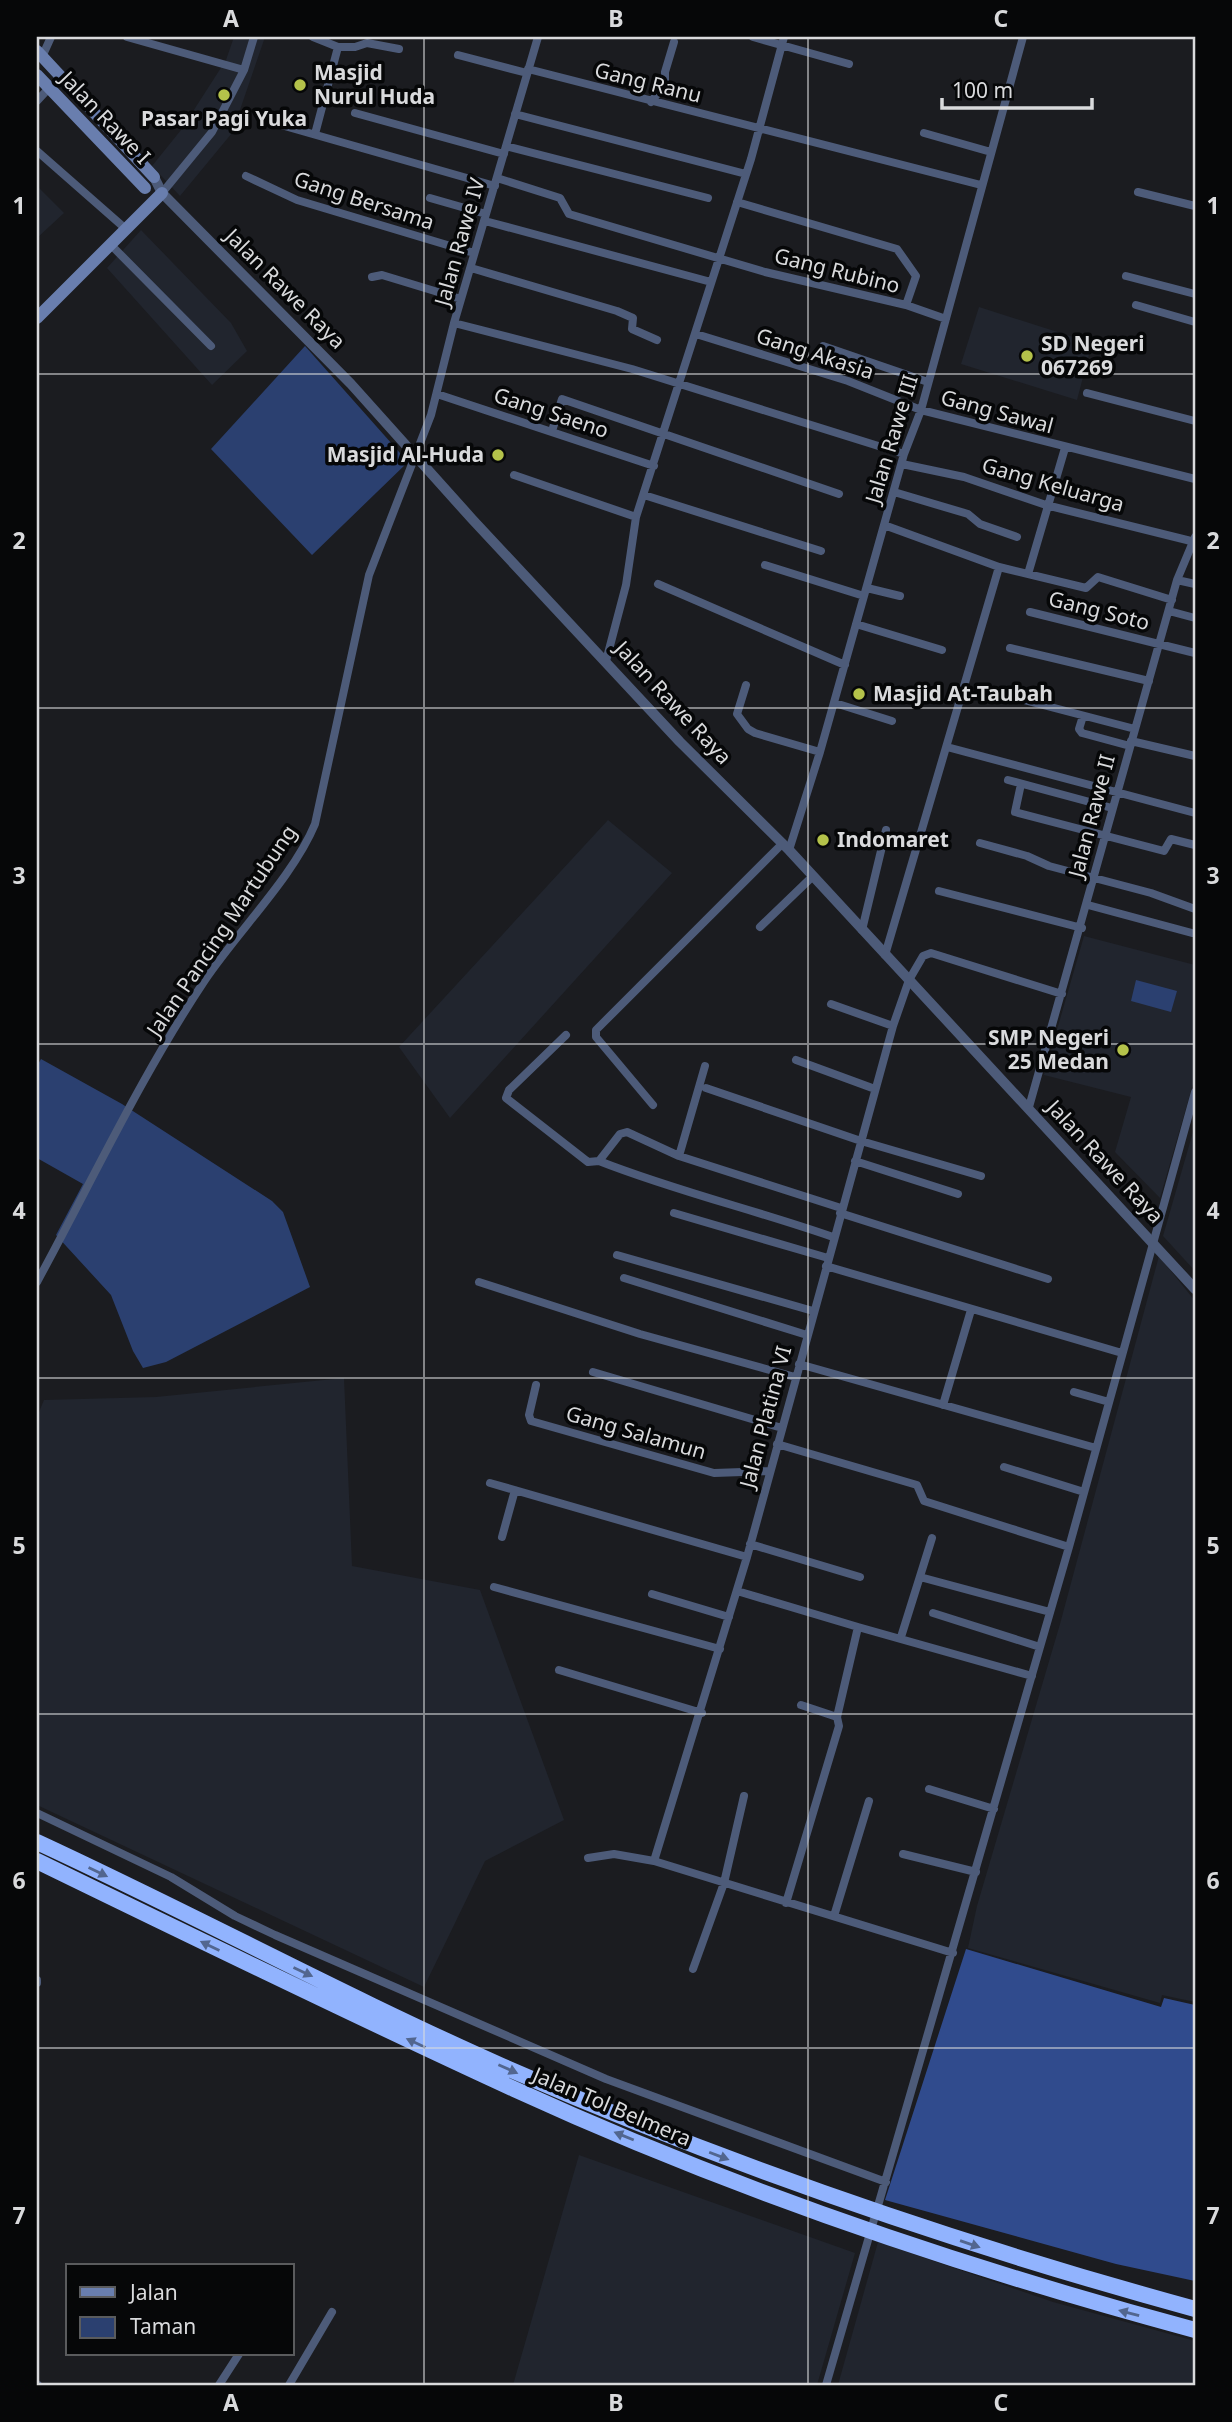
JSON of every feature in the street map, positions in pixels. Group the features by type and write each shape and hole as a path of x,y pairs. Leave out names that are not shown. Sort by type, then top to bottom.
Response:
{"highway":[{"name":"Jalan Tol Belmera","path":"37,1842 391,2015 520,2074 726,2158 852,2204 1057,2272 1195,2309"},
{"name":"Jalan Tol Belmera","path":"37,1861 274,1977 515,2090 676,2157 897,2240 1054,2292 1195,2330"}],"main road":[{"name":"Jalan Rawe I","path":"39,54 154,177"},
{"name":"Jalan Rawe I","path":"37,75 145,188"},
{"path":"37,318 112,246 162,193"}],"street":[{"path":"39,54 51,37"},
{"path":"127,37 244,70"},
{"path":"162,193 212,132 244,70 254,37"},
{"path":"314,37 338,47 355,47 367,43 399,50"},
{"name":"Jalan Rawe IV","path":"415,457 437,394 454,323 538,37"},
{"path":"753,37 783,41 849,64"},
{"name":"Jalan Rawe III","path":"786,847 820,752 903,459 921,410 1023,37"},
{"path":"606,661 626,586 636,517 746,174 783,41"},
{"path":"651,102 665,83 664,72 674,42"},
{"path":"315,134 338,47"},
{"name":"Gang Ranu","path":"458,55 981,185"},
{"path":"37,101 49,88"},
{"path":"355,113 708,198"},
{"path":"515,114 746,174"},
{"name":"Gang Rubino","path":"267,121 560,198 569,215 777,275 906,305 946,319"},
{"path":"924,134 992,152"},
{"path":"37,151 127,230"},
{"name":"Gang Bersama","path":"246,176 297,200 474,253"},
{"path":"154,177 162,193"},
{"path":"145,188 162,193"},
{"path":"1138,192 1195,206"},
{"name":"Jalan Rawe Raya","path":"162,193 351,384 415,457 680,742 786,847 1195,1289"},
{"path":"430,198 485,218 710,282"},
{"path":"737,202 897,249 916,276 906,305"},
{"path":"112,246 211,346"},
{"path":"471,268 617,311 633,318 632,329 657,340"},
{"path":"372,277 382,275 461,299"},
{"path":"1126,276 1195,294"},
{"path":"1136,305 1195,322"},
{"name":"Gang Keluarga","path":"454,323 681,383 1047,505 1195,540"},
{"name":"Gang Akasia","path":"696,334 848,381 921,410"},
{"path":"823,346 928,382"},
{"path":"1087,393 1195,421"},
{"name":"Gang Saeno","path":"437,394 654,466"},
{"path":"552,431 562,399 839,494"},
{"name":"Gang Sawal","path":"921,410 1195,479"},
{"path":"1028,574 1065,448"},
{"name":"Jalan Pancing Martubung","path":"37,1282 114,1131 155,1062 206,980 308,841 315,824 369,575 415,457"},
{"path":"514,475 636,517"},
{"path":"894,492 968,514 980,524 1017,537"},
{"path":"644,495 821,551"},
{"path":"884,525 1028,574 1086,587 1098,577 1172,600"},
{"name":"Jalan Rawe II","path":"1029,1107 1082,928 1092,877 1177,580 1195,540"},
{"path":"765,565 865,592 900,596"},
{"path":"885,955 999,566"},
{"path":"1177,580 1195,584"},
{"path":"658,584 845,665"},
{"path":"1169,611 1195,618"},
{"name":"Gang Soto","path":"1030,612 1195,653"},
{"path":"856,624 942,650"},
{"path":"1010,648 1149,681"},
{"path":"746,685 737,714 748,729 820,752"},
{"path":"1020,699 1135,729"},
{"path":"835,703 892,721"},
{"path":"1083,716 1080,729 1082,733 1195,756"},
{"path":"947,747 1195,813"},
{"path":"1008,780 1112,808"},
{"path":"1021,784 1015,812 1164,850 1171,839 1195,845"},
{"path":"862,930 886,830"},
{"path":"980,843 1151,892 1195,909"},
{"path":"653,1105 596,1037 596,1030 786,847"},
{"path":"760,927 813,877"},
{"path":"939,891 1082,928"},
{"path":"1087,905 1192,933"},
{"name":"Jalan Platina VI","path":"654,1861 702,1713 833,1237 893,1026 909,980 923,956 931,953 1062,994"},
{"path":"831,1004 893,1026"},
{"path":"566,1035 509,1090 506,1098 588,1162 599,1161 629,1174 746,1207 833,1237"},
{"path":"796,1060 875,1090"},
{"path":"679,1156 705,1066"},
{"path":"706,1088 861,1141 981,1176"},
{"path":"826,2385 953,1953 1122,1353 1159,1249 1195,1092"},
{"path":"599,1161 623,1132 679,1156 1048,1279"},
{"path":"855,1161 958,1195"},
{"path":"674,1213 971,1310 1122,1353"},
{"path":"617,1255 813,1311"},
{"path":"624,1278 807,1335"},
{"path":"479,1282 640,1334 795,1377"},
{"path":"943,1405 971,1310"},
{"path":"799,1364 1096,1448"},
{"path":"593,1371 782,1428"},
{"name":"Gang Salamun","path":"537,1385 529,1415 531,1420 714,1474 770,1471"},
{"path":"1074,1392 1109,1402"},
{"path":"777,1444 916,1485 924,1501 1069,1547"},
{"path":"1004,1467 1084,1492"},
{"path":"490,1483 747,1556"},
{"path":"502,1538 515,1490"},
{"path":"901,1637 932,1538"},
{"path":"750,1544 860,1577"},
{"path":"920,1577 1050,1612"},
{"path":"494,1587 720,1649"},
{"path":"737,1591 1032,1676"},
{"path":"652,1594 729,1617"},
{"path":"933,1614 1040,1647"},
{"path":"786,1903 839,1726 837,1717 858,1627"},
{"path":"559,1670 702,1713"},
{"path":"801,1705 837,1717"},
{"path":"929,1789 994,1809"},
{"path":"693,1969 724,1883 744,1796"},
{"path":"834,1916 869,1801"},
{"path":"37,1813 171,1877 235,1916 275,1935 555,2057 606,2079 886,2182"},
{"path":"588,1858 614,1854 654,1861 953,1953"},
{"path":"903,1854 976,1872"},
{"path":"289,2385 332,2312"},
{"path":"219,2385 238,2356"}],"shaded area":[{"name":"Pasar Pagi Yuka","path":"234,37 265,37 232,133 180,196 152,166 181,130 226,60"},
{"path":"37,186 64,213 37,238"},
{"path":"141,230 231,323 247,351 212,385 107,268"},
{"path":"979,307 1092,343 1077,400 961,364"},
{"path":"608,820 672,873 450,1118 399,1047"},
{"name":"SMP Negeri 25 Medan","path":"1084,936 1195,965 1195,1077 1160,1198 1115,1152 1131,1097 1044,1075"},
{"path":"1195,1125 1195,1271 1163,1236"},
{"path":"1159,1256 1195,1301 1195,2002 1162,1995 1160,2003 968,1948 977,1906 1060,1624"},
{"path":"344,1378 352,1566 480,1590 564,1820 485,1861 424,1987 37,1805 37,1417 44,1400 156,1397"},
{"path":"966,1949 1161,2007 1164,1998 1195,2005 1195,2281 1116,2264 885,2200"},
{"path":"579,2155 855,2253 817,2385 513,2385"},
{"path":"878,2242 1053,2302 1195,2341 1195,2385 838,2385"}],"green space":[{"path":"305,346 408,462 312,555 211,449"},
{"path":"1136,980 1177,991 1171,1012 1131,1001"},
{"path":"41,1059 122,1104 272,1201 283,1212 310,1287 166,1362 143,1368 133,1351 111,1295 56,1235 83,1184 37,1158 37,1066"}],"place":[{"name":"Masjid Nurul Huda","path":"300,85"},
{"name":"Pasar Pagi Yuka","path":"224,95"},
{"name":"SD Negeri 067269","path":"1027,356"},
{"name":"Masjid Al-Huda","path":"498,455"},
{"name":"Masjid At-Taubah","path":"859,694"},
{"name":"Indomaret","path":"823,840"},
{"name":"SMP Negeri 25 Medan","path":"1123,1050"}]}
